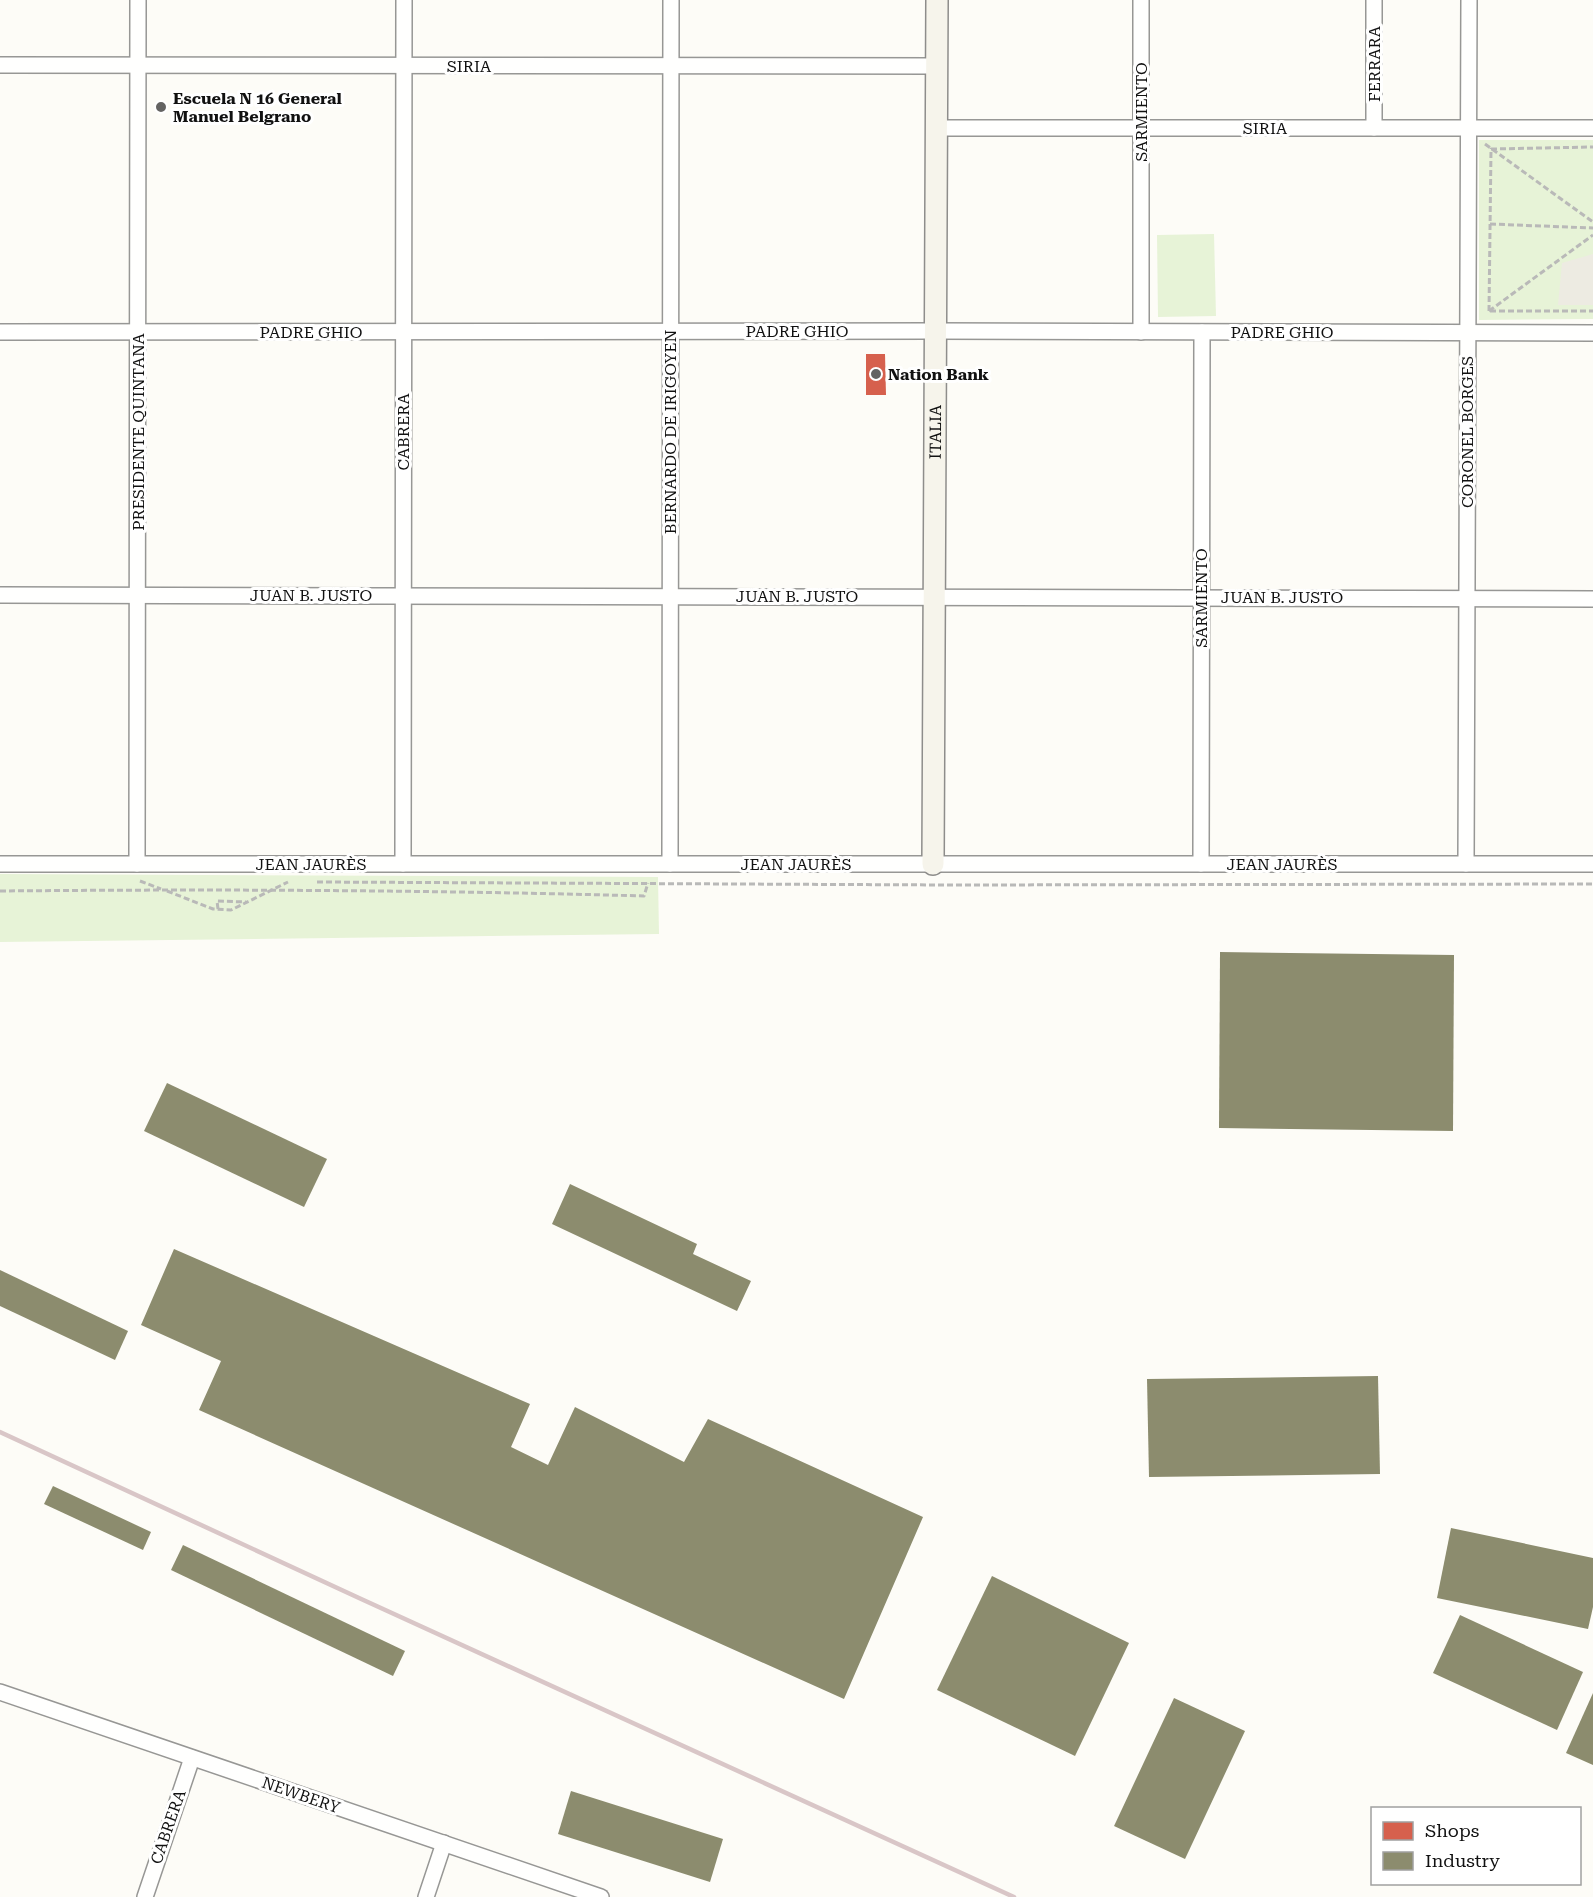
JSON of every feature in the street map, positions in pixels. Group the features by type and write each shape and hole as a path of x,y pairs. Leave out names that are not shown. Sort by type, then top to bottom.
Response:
{"street":[{"name":"PRESIDENTE QUINTANA","path":"137,864 138,0"},
{"name":"CABRERA","path":"403,864 404,0"},
{"name":"BERNARDO DE IRIGOYEN","path":"670,864 671,0"},
{"name":"ITALIA","path":"933,864 937,0"},
{"name":"SARMIENTO","path":"1141,0 1141,332"},
{"name":"FERRARA","path":"1374,0 1374,128"},
{"name":"CORONEL BORGES","path":"1466,864 1469,0"},
{"name":"SIRIA","path":"0,65 937,66"},
{"name":"SIRIA","path":"937,128 1593,129"},
{"name":"PADRE GHIO","path":"0,332 1593,333"},
{"name":"SARMIENTO","path":"1201,864 1202,332"},
{"name":"JUAN B. JUSTO","path":"0,595 1593,599"},
{"name":"JEAN JAURÈS","path":"0,864 1593,864"},
{"name":"NEWBERY","path":"0,1692 601,1897"},
{"name":"CABRERA","path":"145,1897 192,1758"},
{"path":"426,1897 444,1844"}],"path":[{"path":"1479,140 1593,222"},
{"path":"1491,149 1593,147"},
{"path":"1489,311 1491,149"},
{"path":"1480,224 1593,228"},
{"path":"1489,311 1593,236"},
{"path":"1489,311 1593,311"},
{"path":"0,891 475,891 644,896 654,864"},
{"path":"152,881 140,881 218,909 231,910 288,882 277,882"},
{"path":"312,882 1593,884"},
{"path":"218,909 217,901 248,902"}],"green space":[{"path":"1479,140 1593,140 1593,319 1479,320"},
{"path":"1214,234 1216,316 1158,317 1157,235"},
{"path":"0,874 658,877 659,934 0,942"}],"shaded area":[{"path":"1593,254 1593,305 1558,305 1562,263"}],"building: Shops":[{"name":"Nation Bank","path":"866,354 885,354 886,395 866,395"}],"building: Industry":[{"path":"1220,952 1454,955 1453,1131 1219,1128"},
{"path":"167,1083 327,1159 304,1207 144,1131"},
{"path":"570,1184 697,1244 693,1254 751,1281 737,1311 552,1224"},
{"path":"174,1249 530,1404 511,1447 548,1465 575,1407 684,1462 708,1419 923,1517 844,1699 199,1410 221,1361 141,1325"},
{"path":"0,1270 128,1331 115,1360 0,1306"},
{"path":"1378,1376 1380,1474 1149,1477 1147,1379"},
{"path":"53,1486 151,1532 143,1550 44,1504"},
{"path":"1451,1528 1593,1558 1593,1607 1588,1629 1437,1598"},
{"path":"183,1545 405,1651 393,1676 171,1570"},
{"path":"992,1576 1129,1643 1075,1756 937,1690"},
{"path":"1460,1615 1583,1672 1557,1730 1433,1673"},
{"path":"1593,1693 1593,1765 1566,1753"},
{"path":"1174,1698 1245,1731 1185,1859 1114,1826"},
{"path":"571,1791 723,1839 710,1882 558,1834"}],"railway":[{"path":"0,1432 1014,1897"}],"place":[{"name":"Escuela N 16 General Manuel Belgrano","path":"161,107"},
{"name":"Nation Bank","path":"876,374"}]}
